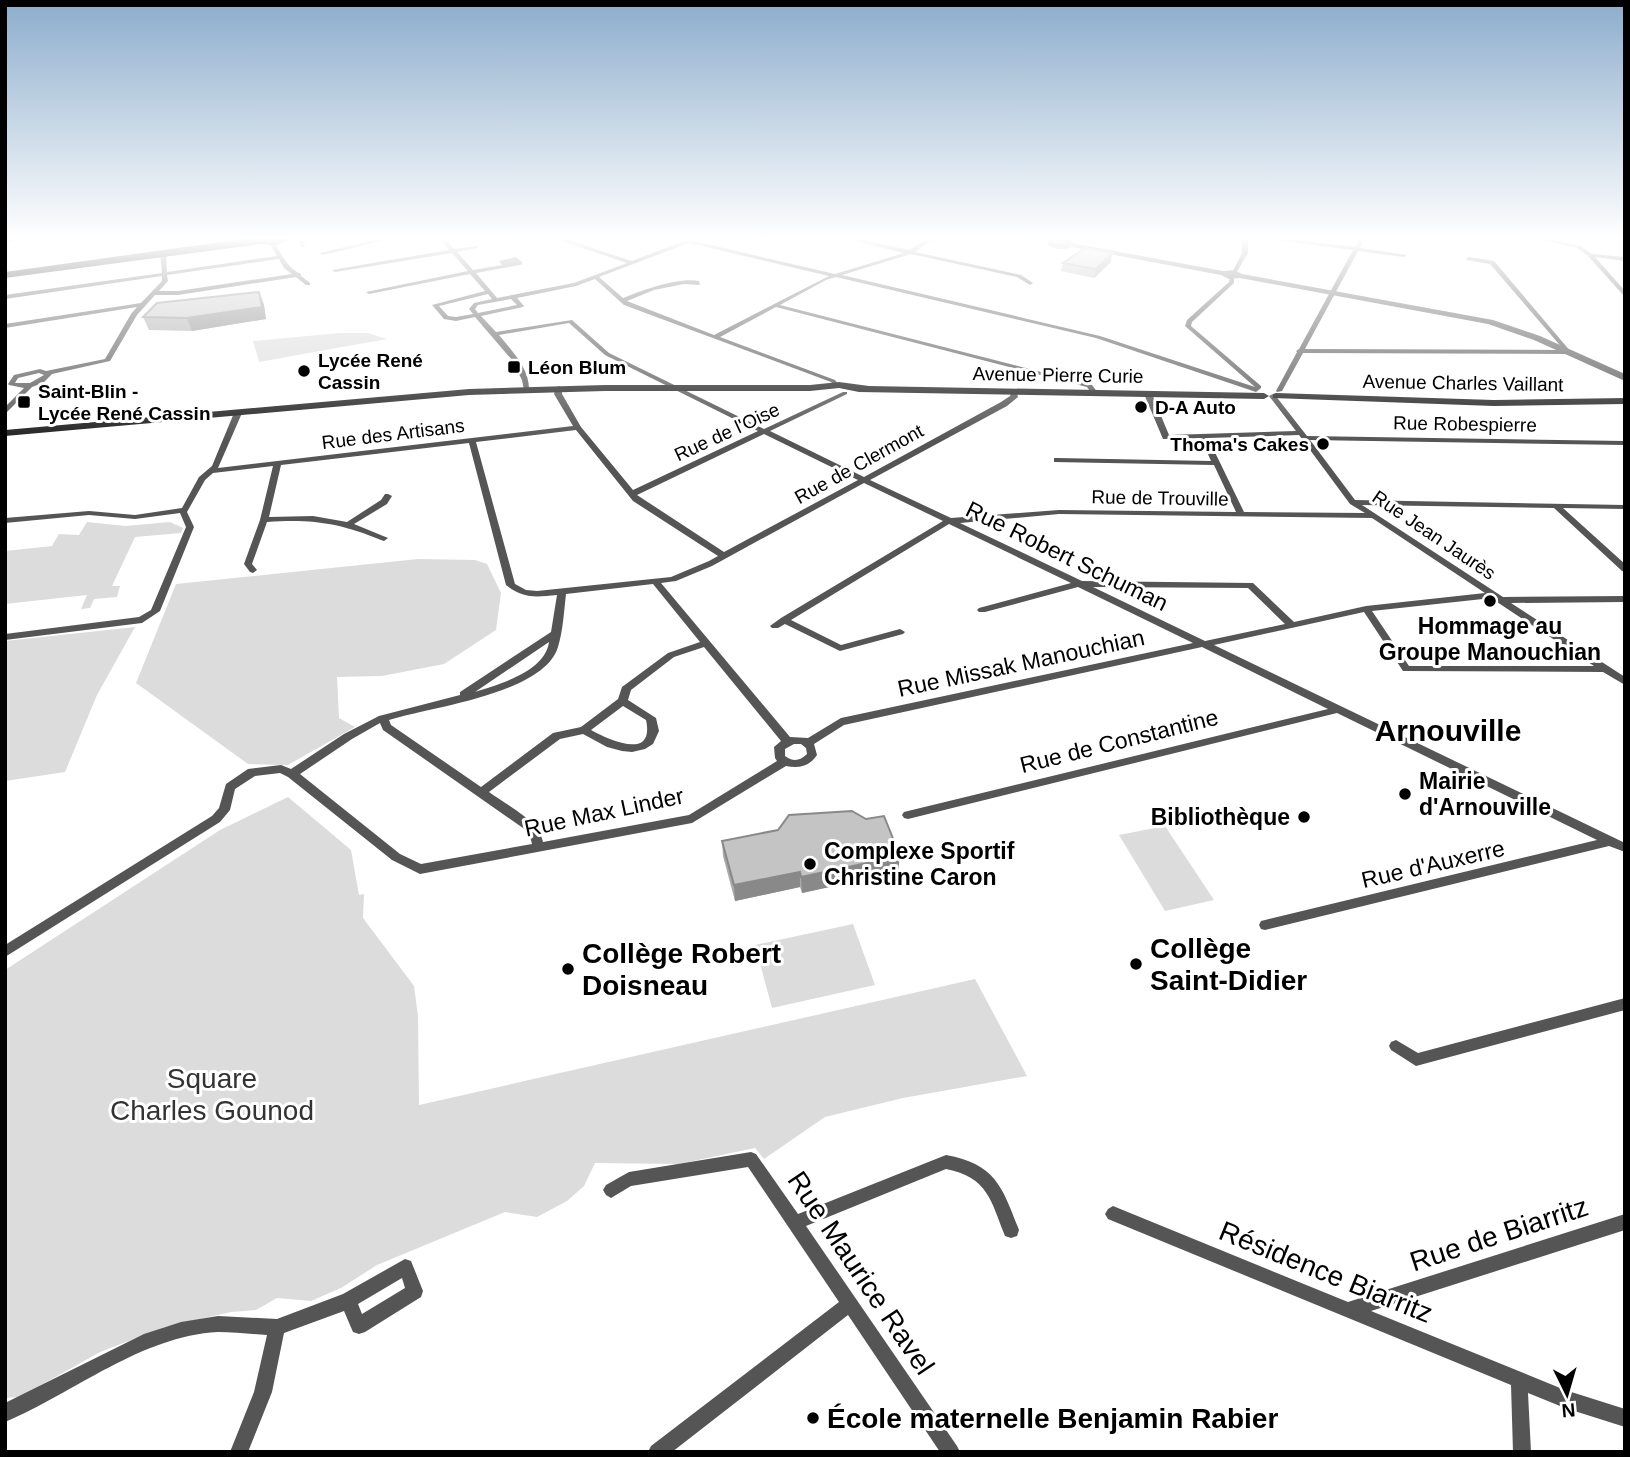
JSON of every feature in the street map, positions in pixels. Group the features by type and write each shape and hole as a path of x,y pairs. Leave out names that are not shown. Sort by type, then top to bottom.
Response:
{"main road":[{"name":"Avenue Pierre Curie","path":"7,432 526,389 810,388 837,391 867,389 1148,394 1265,391"},
{"name":"Avenue Charles Vaillant","path":"1265,391 1301,397 1494,403 1625,401"}],"street":[{"path":"5,326 141,305"},
{"path":"48,373 46,379 30,385 18,386 8,380 27,372 48,373 108,360 141,305"},
{"path":"435,305 448,319 521,305"},
{"path":"477,305 473,306 476,315 520,367 527,383 526,389"},
{"path":"632,305 833,381 837,391"},
{"path":"715,337 774,305 1090,386 1094,393"},
{"path":"961,305 1098,337 1265,391 1299,351 1328,305"},
{"name":"Rue Jean Jaurès","path":"1207,305 1189,321 1188,326 1265,391 1303,435 1353,502 1625,682"},
{"path":"1399,305 1490,322 1568,352 1625,378"},
{"path":"1528,305 1568,352"},
{"name":"Rue Robert Schuman","path":"494,334 570,321 607,354 671,387 1625,848"},
{"path":"1299,351 1568,352"},
{"path":"5,412 30,385"},
{"path":"5,403 18,386"},
{"path":"559,388 558,394 578,428 632,494 724,556"},
{"name":"Rue de l'Oise","path":"632,494 765,432 837,391"},
{"name":"Rue de Clermont","path":"472,441 511,585 516,590 537,594 681,578 1011,399 1014,391"},
{"name":"Rue Robespierre","path":"1148,394 1166,437 1303,435 1625,443"},
{"path":"5,521 89,513 135,517 183,511 189,506 202,479 211,471 238,413"},
{"name":"Rue des Artisans","path":"211,471 578,428"},
{"path":"1203,435 1241,514"},
{"path":"1057,460 1216,463"},
{"path":"253,570 248,564 264,520 277,464"},
{"path":"349,523 384,502 388,496"},
{"path":"1353,502 1625,507"},
{"path":"1556,506 1625,569"},
{"path":"5,637 142,620 155,611 188,531 190,523 183,511"},
{"name":"Rue de Trouville","path":"948,521 1059,512 1372,516"},
{"path":"264,520 313,516 349,523 384,538"},
{"path":"900,632 840,648 780,623 948,521"},
{"path":"655,581 787,741 808,743 813,751 810,759 795,764 784,762 778,751 787,741"},
{"path":"982,610 1079,584 1250,585 1292,625"},
{"path":"5,951 216,818 224,810 230,787 240,779 270,768 292,774 383,719 510,684 540,666 549,658 562,591"},
{"name":"Rue Jean Jaurès","path":"1497,598 1625,599"},
{"name":"Rue Missak Manouchian","path":"808,743 847,721 1366,609 1497,598"},
{"path":"1366,609 1406,669 1603,669"},
{"path":"456,699 555,634"},
{"path":"480,793 557,736 584,730 623,701 626,689 671,656 705,643"},
{"path":"584,730 617,748 639,747 647,742 654,731 651,718 623,701"},
{"name":"Rue de Constantine","path":"908,815 1340,709"},
{"path":"383,719 387,727 527,825 536,835 538,848"},
{"name":"Rue Max Linder","path":"292,774 396,857 419,869 692,818 784,762"},
{"name":"Rue d'Auxerre","path":"1265,925 1610,842"},
{"path":"1396,1046 1416,1060 1625,1004"},
{"name":"Rue Maurice Ravel","path":"611,1190 629,1179 751,1159 951,1452"},
{"path":"794,1223 946,1162 964,1164 979,1171 996,1192 1011,1230"},
{"name":"Résidence Biarritz","path":"1113,1214 1519,1380 1625,1418"},
{"name":"Rue de Biarritz","path":"1349,1310 1625,1222"},
{"path":"5,1413 144,1342 181,1330 218,1324 277,1327 348,1301"},
{"path":"657,1452 849,1304"},
{"path":"239,1452 263,1392 277,1327"},
{"path":"1519,1380 1522,1452"}],"green space":[{"path":"368,333 387,339 259,362 253,341"},
{"path":"87,522 125,526 170,522 183,528 181,533 135,537 112,586 120,586 117,597 94,599 90,608 81,609 87,595 5,604 5,551 52,546 59,534 79,535"},
{"path":"418,559 475,560 487,564 501,593 496,630 444,664 382,676 337,677 339,718 355,727 288,765 248,764 136,683 176,584"},
{"path":"135,627 97,695 65,772 5,781 5,641"},
{"name":"Square Charles Gounod","path":"288,797 351,850 359,895 364,894 363,918 414,986 418,1016 419,1105 975,979 1027,1076 903,1098 825,1117 764,1159 755,1148 679,1164 595,1163 584,1186 567,1201 537,1217 505,1212 377,1265 341,1288 311,1301 277,1298 256,1310 231,1312 165,1327 100,1352 20,1397 5,1398 5,970 220,830"},
{"path":"1165,826 1214,900 1165,911 1119,835"},
{"path":"853,924 875,985 772,1008 755,945"}],"building":[{"path":"155,305 262,307 187,318 143,317"},
{"name":"Complexe Sportif Christine Caron","path":"852,811 866,819 884,816 900,856 801,877 800,872 734,885 722,841 778,830 789,815"}],"place":[{"name":"Léon Blum","path":"514,367"},
{"name":"Lycée René Cassin","path":"304,371"},
{"name":"Saint-Blin - Lycée René Cassin","path":"24,402"},
{"name":"D-A Auto","path":"1141,407"},
{"name":"Thoma's Cakes","path":"1323,444"},
{"name":"Hommage au Groupe Manouchian","path":"1490,601"},
{"name":"Mairie d'Arnouville","path":"1405,794"},
{"name":"Bibliothèque","path":"1304,817"},
{"name":"Complexe Sportif Christine Caron","path":"810,864"},
{"name":"Collège Saint-Didier","path":"1136,964"},
{"name":"Collège Robert Doisneau","path":"568,969"},
{"name":"École maternelle Benjamin Rabier","path":"813,1418"}],"district":[{"name":"Arnouville","path":"1448,730"}]}
